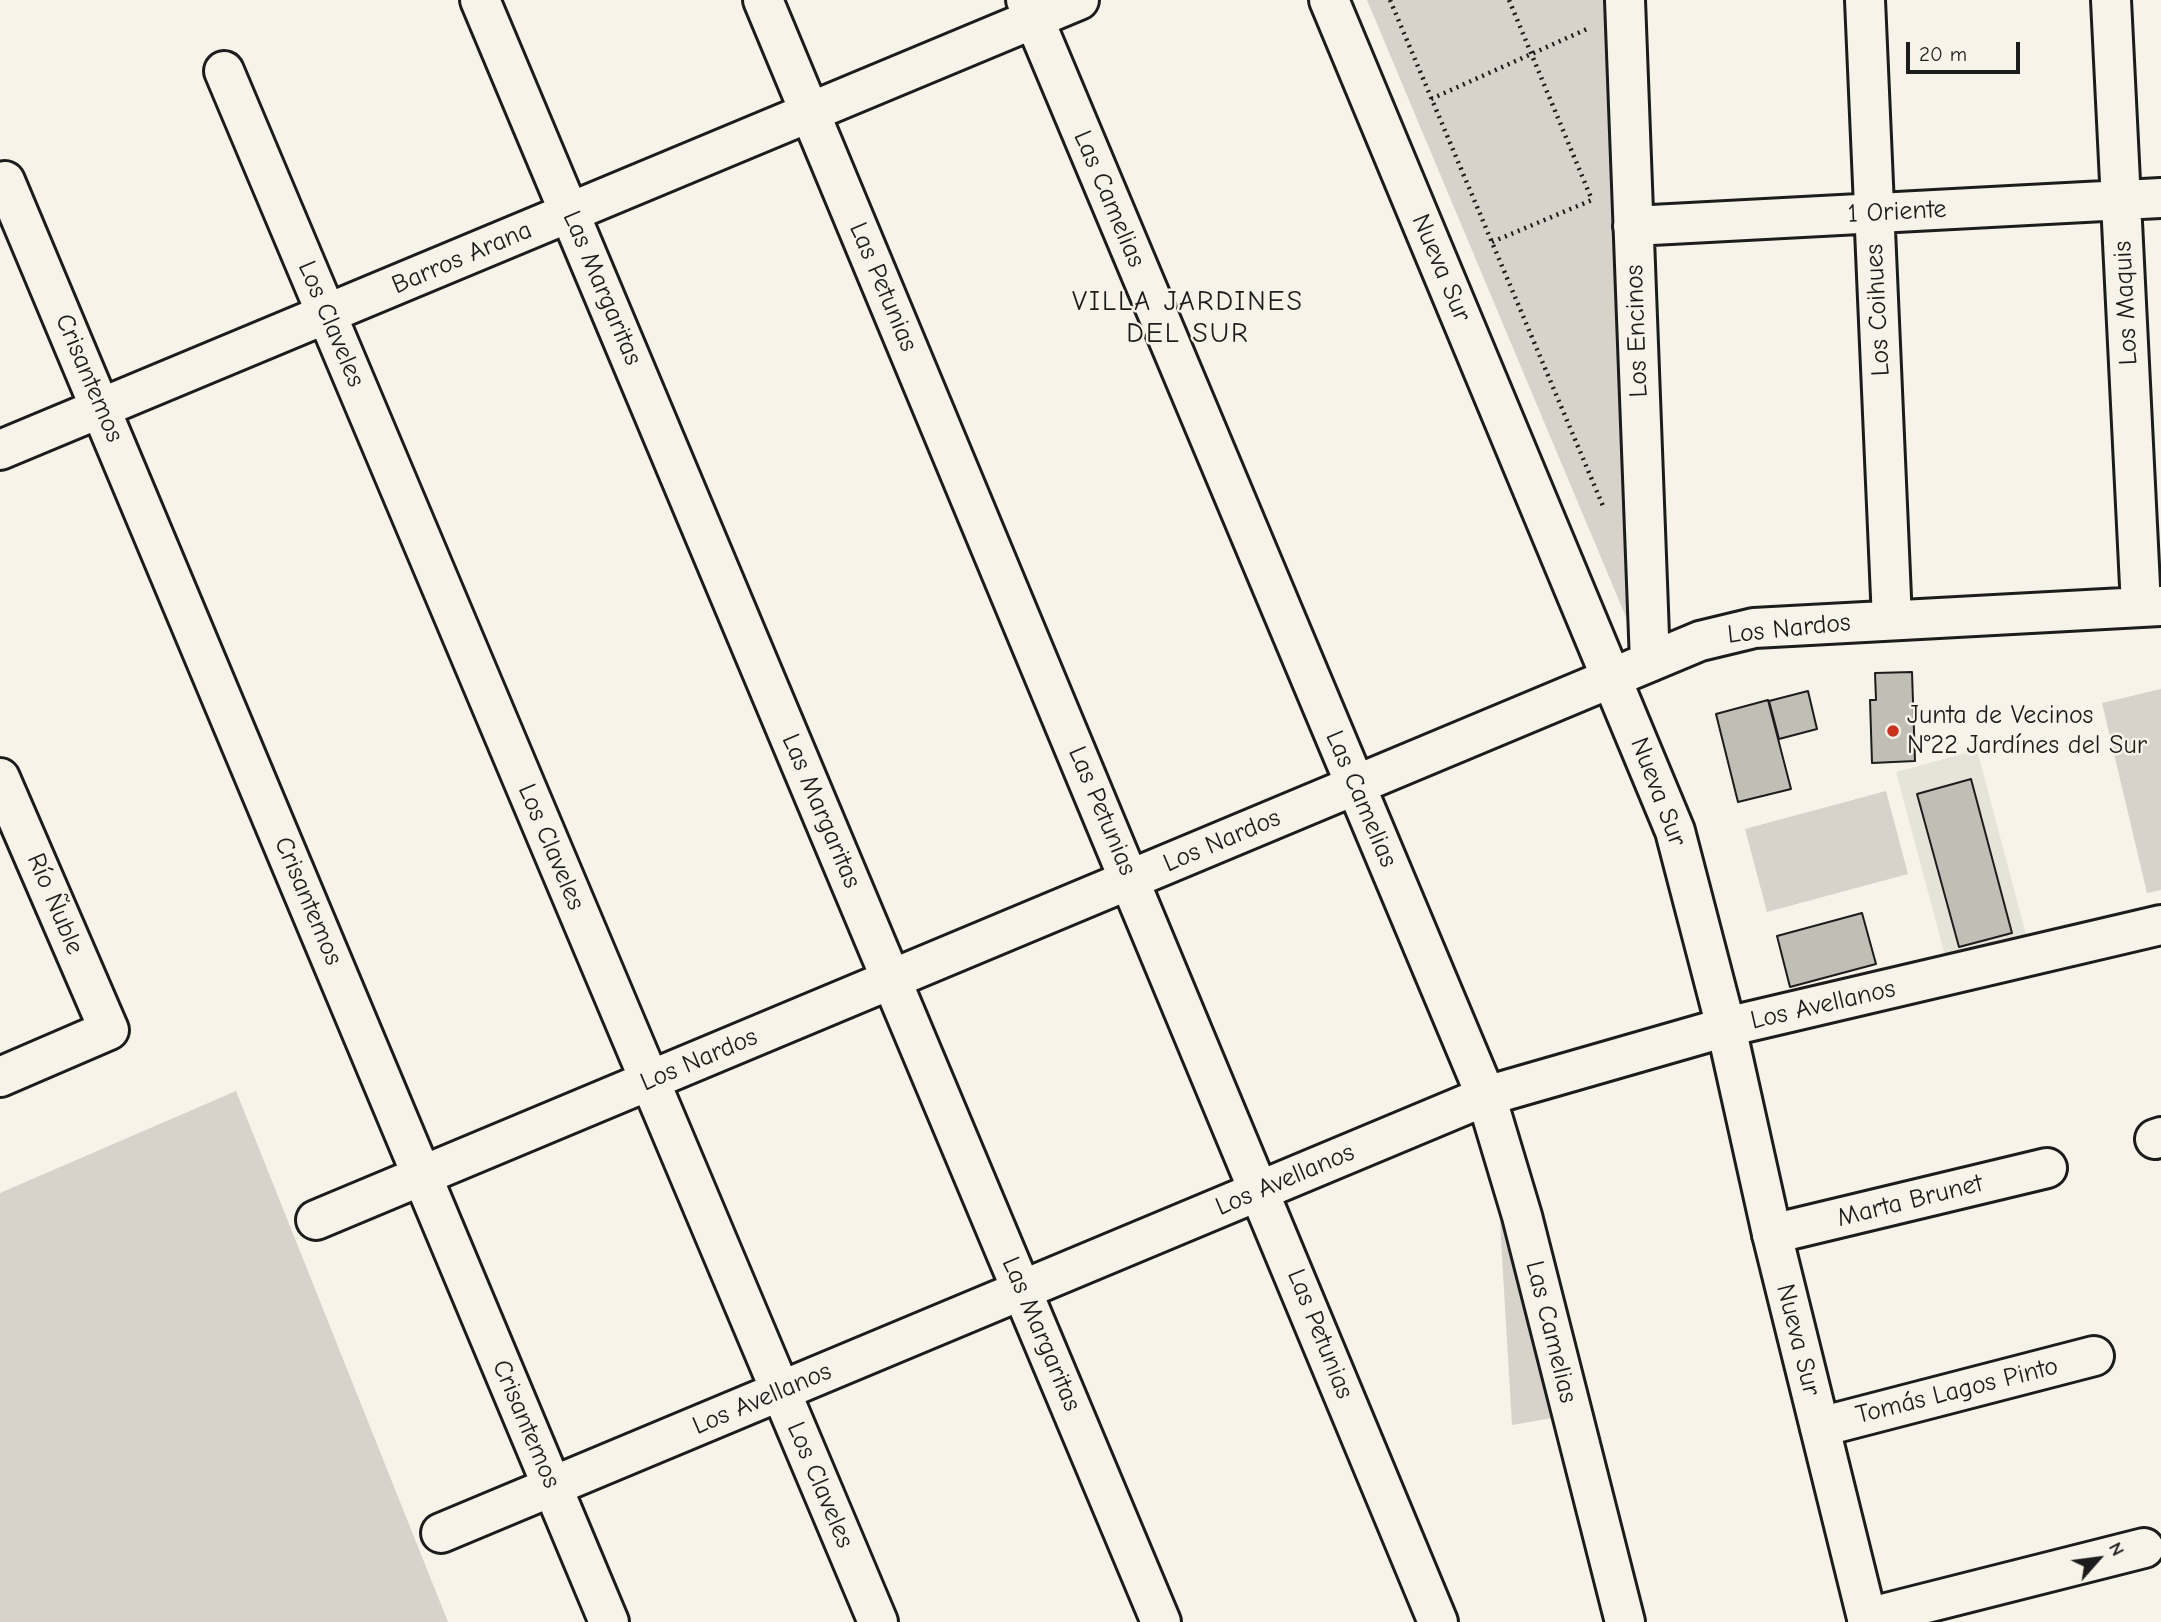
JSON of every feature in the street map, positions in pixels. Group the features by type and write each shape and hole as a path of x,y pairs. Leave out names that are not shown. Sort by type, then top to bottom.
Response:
{"street":[{"name":"Las Margaritas","path":"480,0 1161,1622"},
{"name":"Las Petunias","path":"763,0 1438,1622"},
{"name":"Barros Arana","path":"0,450 810,113 1030,9 1079,0"},
{"name":"Nueva Sur","path":"1329,0 1675,831 1726,1027 1772,1234 1868,1620"},
{"name":"Los Coihues","path":"1865,0 1892,620"},
{"name":"Los Maquis","path":"2111,0 2121,201 2151,606"},
{"name":"Los Encinos","path":"1625,6 1650,662"},
{"name":"Las Camelias","path":"1030,9 1486,1096 1522,1216 1625,1622"},
{"name":"Los Claveles","path":"224,71 878,1622"},
{"name":"Crisantemos","path":"5,181 609,1622"},
{"name":"1 Oriente","path":"1632,213 1874,213 2161,198"},
{"name":"Los Nardos","path":"316,1220 1700,641 1754,628 2151,606"},
{"name":"Río Ñuble","path":"0,778 109,1030 0,1077"},
{"name":"Los Avellanos","path":"441,1533 1486,1096 1726,1027 2161,925"},
{"name":"Marta Brunet","path":"1772,1234 2047,1168"},
{"name":"Tomás Lagos Pinto","path":"1820,1427 2094,1356"},
{"path":"1868,1620 2144,1548"}],"path":[{"path":"1390,0 1604,509"},
{"path":"1509,0 1592,200"},
{"path":"1431,99 1533,54 1625,6"},
{"path":"1492,242 1592,200 1632,213"}],"shaded area":[{"path":"1367,0 1608,0 1636,641"},
{"path":"2161,689 2161,890 2147,893 2102,703"},
{"path":"1977,750 2028,942 1947,963 1896,772"},
{"path":"1886,791 1908,874 1767,912 1745,829"},
{"path":"236,1091 448,1622 0,1622 0,1193"},
{"path":"1496,1155 1558,1417 1512,1425"}],"building":[{"name":"Junta de Vecinos N°22 Jardínes del Sur","path":"1912,672 1915,761 1872,763 1870,700 1876,700 1875,673"},
{"path":"1808,691 1817,729 1779,739 1769,701"},
{"path":"1768,700 1791,789 1738,802 1716,714"},
{"path":"1971,779 2012,933 1959,947 1917,794"},
{"path":"1862,913 1876,964 1790,987 1777,936"}],"place":[{"name":"Junta de Vecinos N°22 Jardínes del Sur","path":"1893,731"}],"district":[{"name":"VILLA JARDINES DEL SUR","path":"1188,318"}]}
